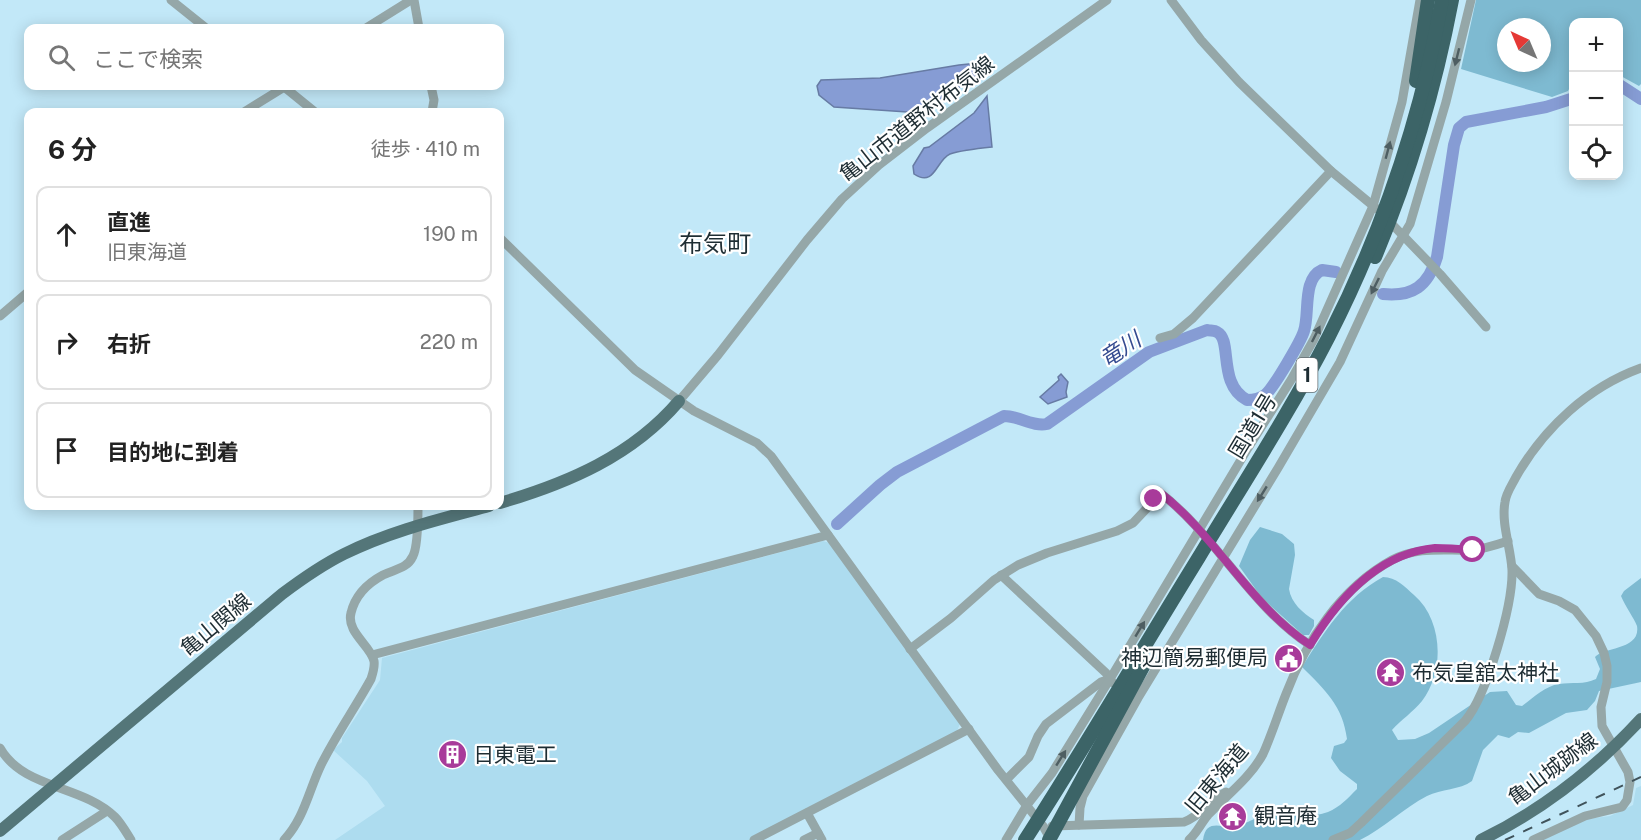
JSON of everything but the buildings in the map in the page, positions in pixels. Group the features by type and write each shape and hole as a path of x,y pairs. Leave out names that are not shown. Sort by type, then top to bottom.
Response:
{"highway":[{"path":"1428,0 1418,69 1389,186 1395,196 1409,187 1446,63 1461,0"},
{"name":"国道1号","path":"1025,840 1101,719 1312,366 1362,266 1395,196 1442,0"},
{"name":"国道1号","path":"1050,840 1136,679 1326,360 1362,288 1431,93 1452,0"},
{"name":"1","path":"1042,833 1136,679"},
{"name":"1","path":"1035,840 1101,719"}],"main road":[{"path":"504,501 563,482 598,466 631,446 680,401"},
{"name":"亀山関線","path":"0,831 302,579 360,546 475,510"},
{"name":"亀山城跡線","path":"1481,840 1530,814 1559,793 1615,747 1641,718"}],"street":[{"path":"171,0 201,24"},
{"path":"373,24 413,0 418,24"},
{"name":"亀山市道野村布気線","path":"680,401 718,356 807,240 842,200 879,165 927,128 1107,0"},
{"path":"1171,0 1201,40 1239,82 1331,171 1396,227 1440,273 1486,327"},
{"path":"1006,840 1030,808 1112,681 1314,339 1374,207 1402,102 1420,0"},
{"path":"1079,825 1083,796 1136,697 1340,362 1382,271 1414,214 1446,102 1471,0"},
{"path":"250,108 278,90"},
{"path":"289,90 310,108"},
{"path":"432,90 433,108"},
{"path":"1160,338 1174,334 1194,318 1331,171"},
{"path":"504,242 635,370 694,411 763,448 969,729 1030,808 1042,833 1050,840"},
{"path":"0,316 24,295"},
{"path":"1333,840 1350,833 1361,823 1474,710 1491,665 1511,596 1512,566 1505,500 1526,460 1540,440 1560,420 1603,385 1641,368"},
{"path":"1250,450 1275,467"},
{"path":"910,649 951,618 1001,575 1036,557 1127,526 1141,515 1158,491 1178,506 1222,554 1255,596 1290,632 1310,645"},
{"path":"284,840 293,830 303,812 322,762 371,679 375,664 372,655 351,623 351,615 359,595 371,582 399,570 411,560 414,554 418,510"},
{"path":"372,655 828,536"},
{"name":"旧東海道","path":"1189,840 1207,816 1247,776 1262,754 1295,672 1310,645 1337,605 1362,581 1393,560 1427,550 1473,550 1508,541"},
{"path":"1512,566 1539,594 1575,610 1596,636 1607,666 1607,682 1601,707 1602,726 1628,772 1630,789 1622,807 1585,816 1533,840"},
{"path":"1001,575 1112,681 1136,697"},
{"path":"1007,779 1029,757 1046,724 1101,682 1112,681"},
{"path":"754,840 969,729"},
{"path":"0,748 15,767 53,786 89,800 107,811 119,822 131,840"},
{"path":"1042,833 1063,825 1184,822 1192,819 1219,796 1234,788"},
{"path":"62,840 107,811"},
{"path":"804,840 820,837 807,813"}],"shaded area":[{"path":"1476,0 1641,0 1641,84 1639,86 1623,77 1623,18 1569,18 1569,89 1552,97 1461,69"},
{"path":"988,62 991,65 922,113 834,107 819,95 817,86 821,80 880,78"},
{"path":"987,96 992,147 950,154 927,178 914,174 913,166 924,148 929,147 974,113"},
{"path":"1061,374 1068,382 1067,397 1048,404 1040,397 1059,380 1058,377"},
{"path":"1260,527 1282,534 1294,544 1295,555 1289,589 1295,603 1314,620 1314,626 1309,635 1303,635 1262,598 1239,566 1250,540"},
{"path":"823,541 830,543 960,724 957,731 750,840 335,840 385,806 367,781 333,750 342,742 342,738 380,680 382,658"},
{"path":"1383,577 1400,583 1424,606 1431,618 1438,646 1435,675 1429,689 1422,701 1392,730 1398,740 1415,739 1429,733 1490,692 1507,691 1516,705 1522,706 1554,685 1596,679 1600,669 1595,657 1628,644 1637,634 1637,626 1621,596 1641,578 1641,682 1599,691 1595,701 1587,710 1566,713 1529,733 1518,732 1509,738 1498,735 1483,750 1472,781 1427,796 1360,840 1203,840 1207,829 1211,826 1231,827 1267,815 1305,816 1328,812 1340,805 1357,789 1357,784 1340,771 1331,758 1334,746 1344,743 1347,739 1342,717 1332,699 1302,667 1337,616 1358,595"},
{"path":"1641,786 1641,840 1539,840 1586,819 1610,816 1633,805 1636,788"}],"waterway":[{"name":"竜川","path":"1623,87 1641,99"},
{"name":"竜川","path":"1383,294 1403,294 1418,288 1433,267 1437,257 1454,145 1459,128 1466,122 1546,107 1569,100"},
{"name":"竜川","path":"837,524 897,472 1004,416 1036,424 1047,424 1149,352 1207,330 1216,331 1222,337 1229,374 1238,393 1247,400 1265,395 1302,336 1306,324 1309,289 1316,274 1322,270 1336,272"}],"railway":[{"path":"1505,840 1641,777"}],"place":[{"name":"神辺簡易郵便局","path":"1289,658"},
{"name":"布気皇舘太神社","path":"1391,673"},
{"name":"日東電工","path":"452,755"},
{"name":"観音庵","path":"1233,816"}],"district":[{"name":"布気町","path":"715,244"}],"route":[{"path":"1154,499 1158,491 1178,506 1221,552 1255,596 1290,632 1310,645 1337,605 1362,581 1393,560 1407,554 1436,548 1473,550"}]}
